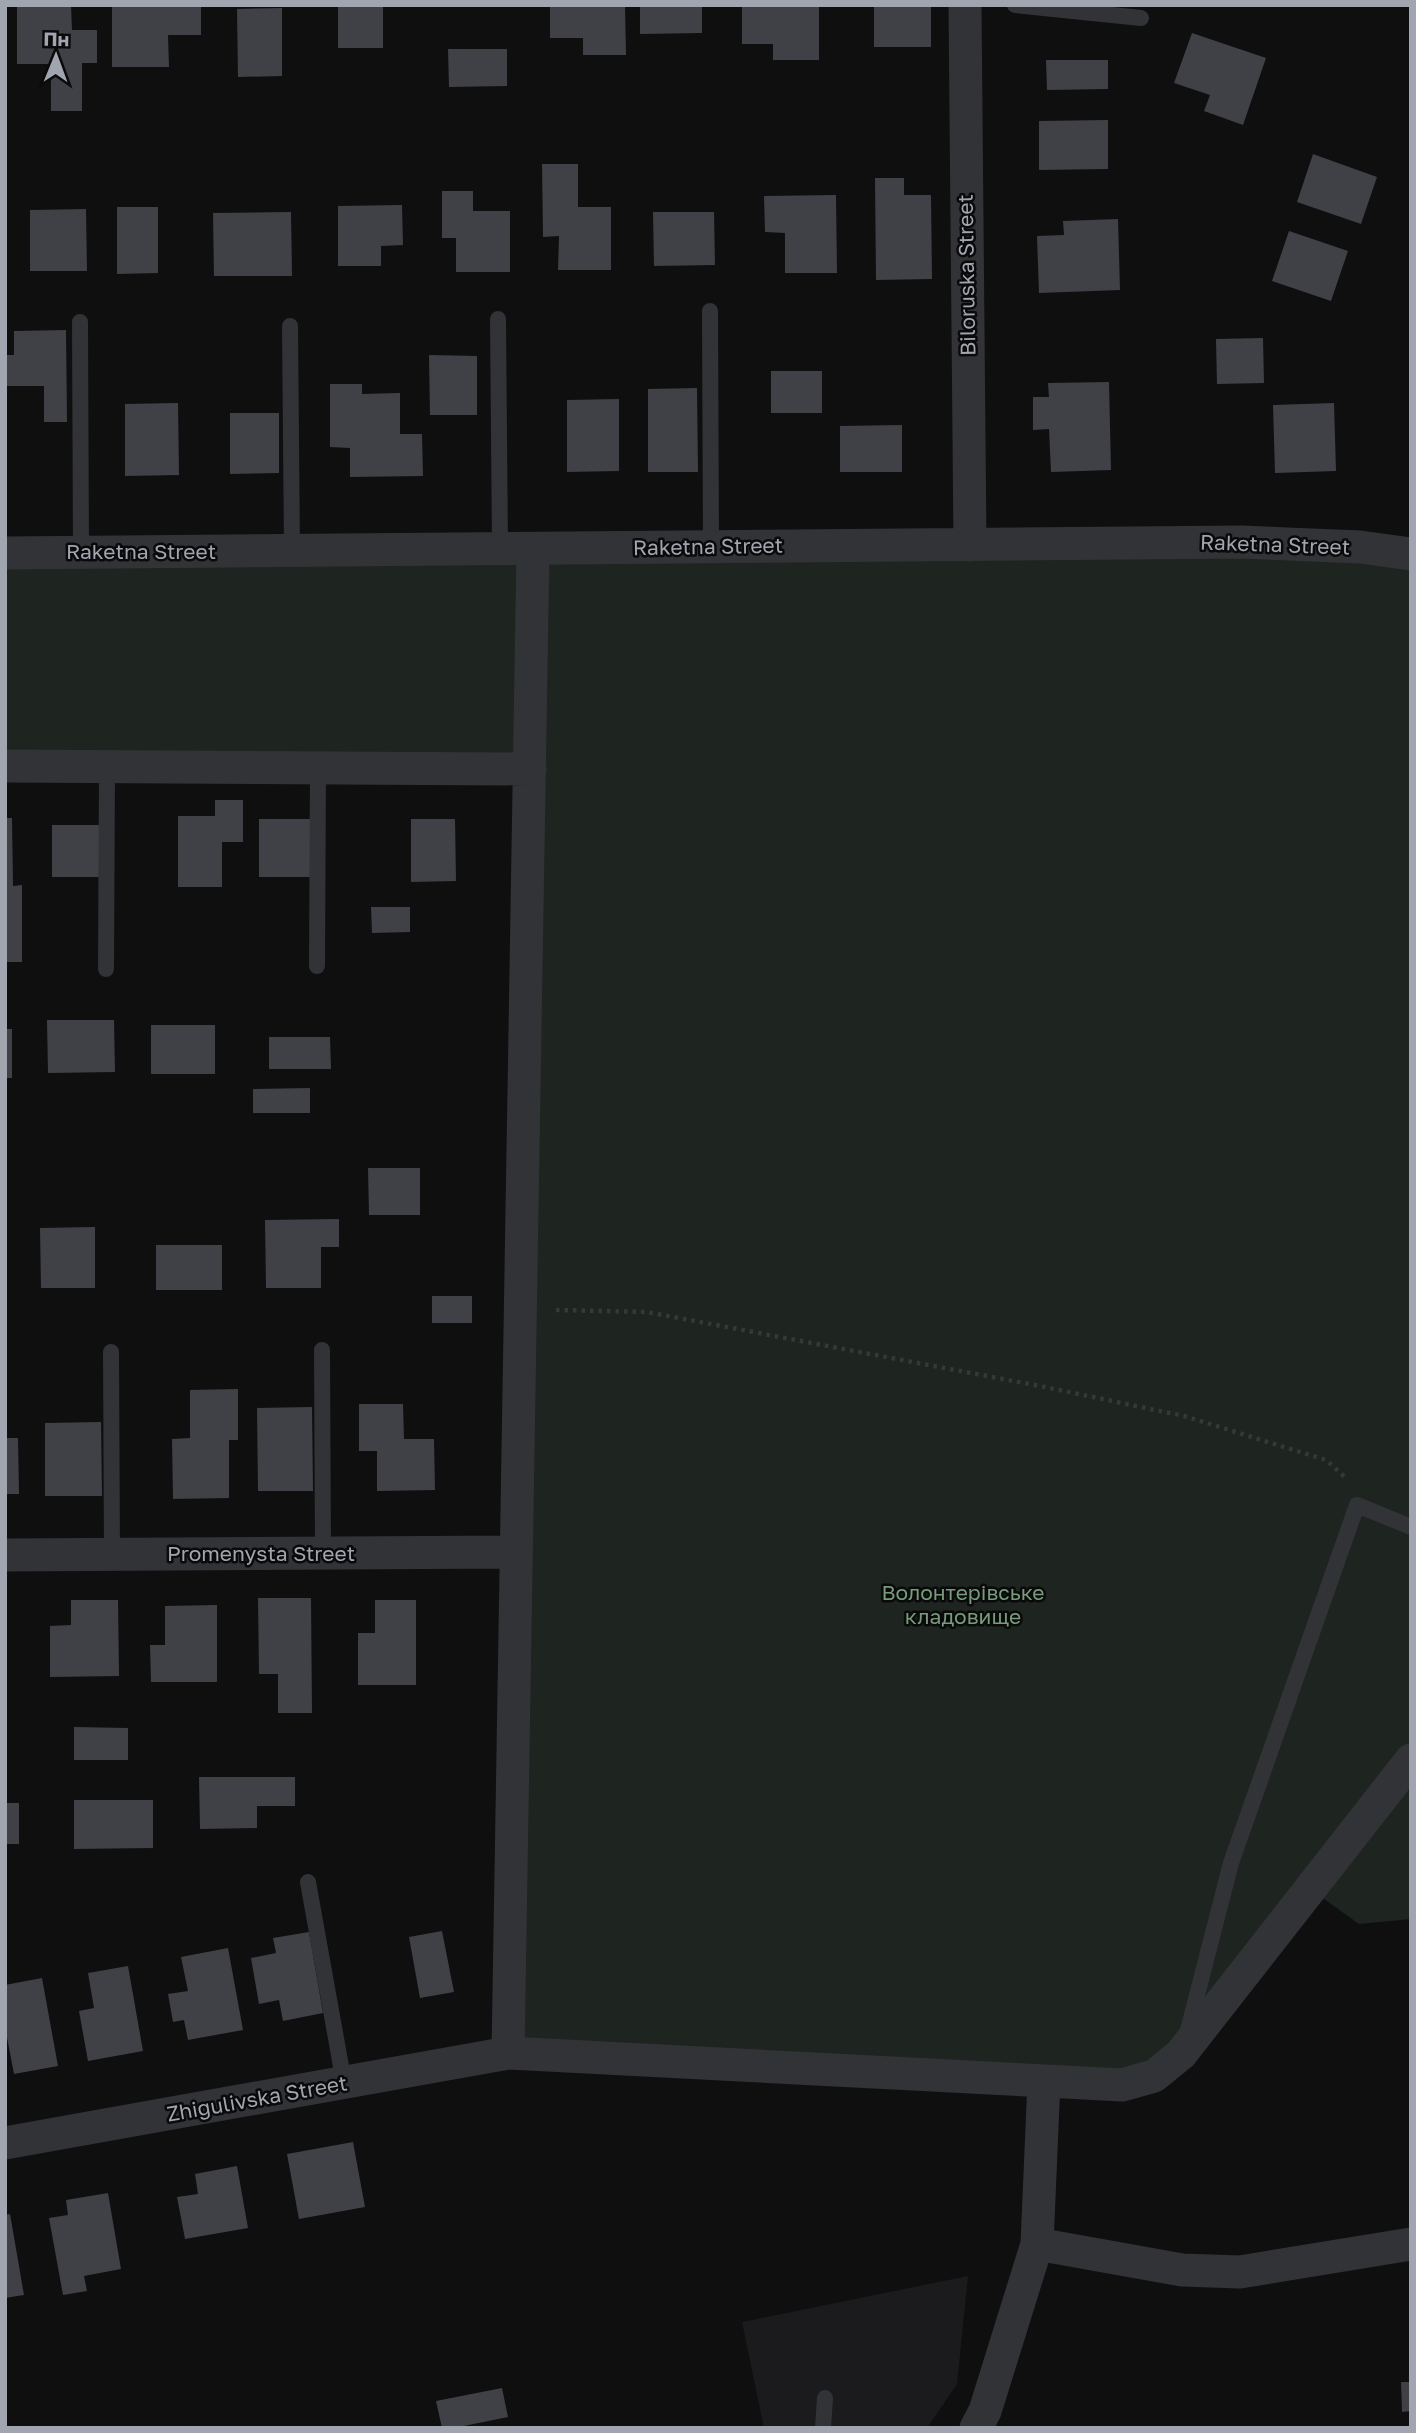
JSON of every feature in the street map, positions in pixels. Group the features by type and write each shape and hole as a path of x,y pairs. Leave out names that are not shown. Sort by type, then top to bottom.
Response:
{"street":[{"name":"Biloruska Street","path":"965,5 970,545"},
{"name":"Raketna Street","path":"5,553 1242,542 1360,547 1411,554"},
{"path":"508,2053 533,549"},
{"path":"5,766 530,769"},
{"name":"Promenysta Street","path":"5,1555 516,1552"},
{"name":"Zhigulivska Street","path":"5,2143 508,2053 1122,2085 1154,2076 1181,2054 1411,1760"},
{"path":"976,2428 985,2411 1037,2244 1044,2081"},
{"path":"1037,2244 1182,2270 1240,2272 1411,2244"}],"lane":[{"path":"1015,5 1141,18"},
{"path":"710,311 711,547"},
{"path":"498,319 500,549"},
{"path":"80,322 81,552"},
{"path":"290,326 292,551"},
{"path":"106,969 107,766"},
{"path":"317,966 318,768"},
{"path":"322,1350 323,1553"},
{"path":"111,1352 112,1555"},
{"path":"1181,2054 1231,1863 1357,1505 1411,1527"},
{"path":"308,1882 344,2083"},
{"path":"823,2428 825,2398"}],"path":[{"path":"520,1310 646,1312 1040,1386 1184,1416 1326,1460 1346,1479 1357,1505"}],"shaded area":[{"path":"968,2276 957,2384 927,2428 764,2428 742,2322"}],"green space":[{"name":"Волонтерівське кладовище","path":"1411,554 1411,1919 1359,1924 1310,1889 1154,2076 508,2053 530,755 5,751 5,567"}],"building":[{"path":"71,5 72,30 97,30 97,63 82,63 82,111 51,111 51,64 17,64 17,6"},
{"path":"112,5 201,5 201,35 168,35 169,67 112,67"},
{"path":"338,5 383,5 383,48 338,48"},
{"path":"550,5 625,5 626,55 583,55 583,38 550,38"},
{"path":"640,5 702,5 702,33 640,34"},
{"path":"742,5 819,5 819,60 773,60 773,44 742,44"},
{"path":"874,5 931,5 931,47 874,47"},
{"path":"282,8 282,76 238,77 237,9"},
{"path":"1192,33 1266,58 1243,125 1204,111 1210,95 1174,83"},
{"path":"448,49 507,49 507,86 449,87"},
{"path":"1046,60 1108,60 1108,89 1047,90"},
{"path":"1108,120 1108,169 1039,170 1039,121"},
{"path":"1313,154 1377,177 1361,224 1297,202"},
{"path":"542,164 578,164 578,207 611,207 611,270 558,270 559,236 543,237"},
{"path":"875,178 904,178 904,195 931,195 932,279 876,280"},
{"path":"442,191 473,191 473,211 510,211 510,272 456,272 456,238 442,238"},
{"path":"836,195 837,273 785,273 785,233 765,232 764,196"},
{"path":"402,205 403,245 381,246 381,266 338,266 338,206"},
{"path":"117,207 158,207 158,273 117,274"},
{"path":"86,209 87,271 30,271 30,210"},
{"path":"291,212 292,276 214,276 213,213"},
{"path":"653,212 714,212 715,265 654,266"},
{"path":"1118,219 1120,290 1039,293 1037,236 1064,235 1063,221"},
{"path":"1289,231 1348,251 1331,301 1272,281"},
{"path":"66,330 67,422 44,422 44,386 5,386 5,355 14,355 14,331"},
{"path":"1263,338 1264,383 1217,384 1216,339"},
{"path":"429,355 477,356 477,415 430,415"},
{"path":"771,371 822,371 822,413 771,413"},
{"path":"1109,382 1111,470 1051,472 1049,429 1033,430 1033,397 1049,397 1048,383"},
{"path":"330,384 362,384 362,394 400,393 400,434 422,434 423,476 350,477 350,448 330,447"},
{"path":"697,388 698,472 648,472 648,389"},
{"path":"619,399 619,471 567,472 567,400"},
{"path":"178,403 179,475 125,476 125,404"},
{"path":"1334,403 1336,471 1275,473 1273,405"},
{"path":"230,413 279,413 279,473 230,474"},
{"path":"902,425 902,472 840,472 840,426"},
{"path":"215,800 243,800 243,842 222,842 222,887 178,887 178,816 215,816"},
{"path":"5,818 12,818 13,886 22,885 22,962 5,962"},
{"path":"259,819 310,819 310,877 259,877"},
{"path":"411,819 455,819 456,881 411,882"},
{"path":"52,825 99,825 99,877 52,877"},
{"path":"371,907 410,907 410,932 372,933"},
{"path":"47,1020 114,1020 115,1072 48,1073"},
{"path":"151,1025 215,1025 215,1074 151,1074"},
{"path":"5,1029 12,1029 12,1078 5,1078"},
{"path":"269,1037 330,1037 331,1069 269,1069"},
{"path":"310,1088 310,1113 253,1113 253,1089"},
{"path":"368,1168 420,1168 420,1215 369,1215"},
{"path":"339,1219 339,1247 321,1247 321,1288 266,1288 265,1220"},
{"path":"95,1227 95,1288 41,1288 40,1228"},
{"path":"156,1245 222,1245 222,1290 156,1290"},
{"path":"432,1296 472,1296 472,1323 432,1323"},
{"path":"238,1389 238,1440 229,1440 229,1498 173,1499 172,1439 190,1438 190,1390"},
{"path":"359,1404 403,1404 404,1439 434,1439 435,1490 377,1491 377,1451 359,1451"},
{"path":"312,1407 313,1491 258,1491 257,1408"},
{"path":"101,1422 102,1496 45,1496 45,1423"},
{"path":"5,1438 18,1438 19,1494 5,1494"},
{"path":"258,1598 311,1598 312,1713 278,1713 278,1674 259,1674"},
{"path":"71,1600 118,1600 119,1676 50,1677 50,1626 71,1625"},
{"path":"375,1600 416,1600 416,1685 358,1685 358,1633 375,1633"},
{"path":"217,1605 217,1682 151,1682 150,1645 165,1645 165,1606"},
{"path":"74,1727 128,1728 128,1760 74,1760"},
{"path":"199,1777 295,1777 295,1806 257,1806 257,1828 200,1829"},
{"path":"74,1800 153,1800 153,1848 74,1849"},
{"path":"5,1803 19,1803 19,1844 5,1844"},
{"path":"442,1931 454,1992 420,1998 409,1937"},
{"path":"309,1932 323,2013 283,2021 279,2000 259,2004 251,1958 276,1953 273,1938"},
{"path":"228,1948 243,2030 188,2040 184,2020 173,2022 168,1994 188,1991 181,1957"},
{"path":"128,1966 143,2051 88,2061 79,2011 94,2008 88,1973"},
{"path":"42,1978 58,2066 14,2074 5,2027 5,1985"},
{"path":"353,2142 365,2207 299,2219 287,2154"},
{"path":"237,2166 248,2228 185,2239 177,2197 198,2194 195,2174"},
{"path":"108,2193 121,2269 84,2276 87,2291 63,2295 49,2218 68,2215 66,2200"},
{"path":"10,2214 24,2295 5,2298 5,2215"},
{"path":"1401,2382 1411,2382 1411,2411 1402,2412"},
{"path":"502,2388 508,2417 442,2428 436,2401"}]}
